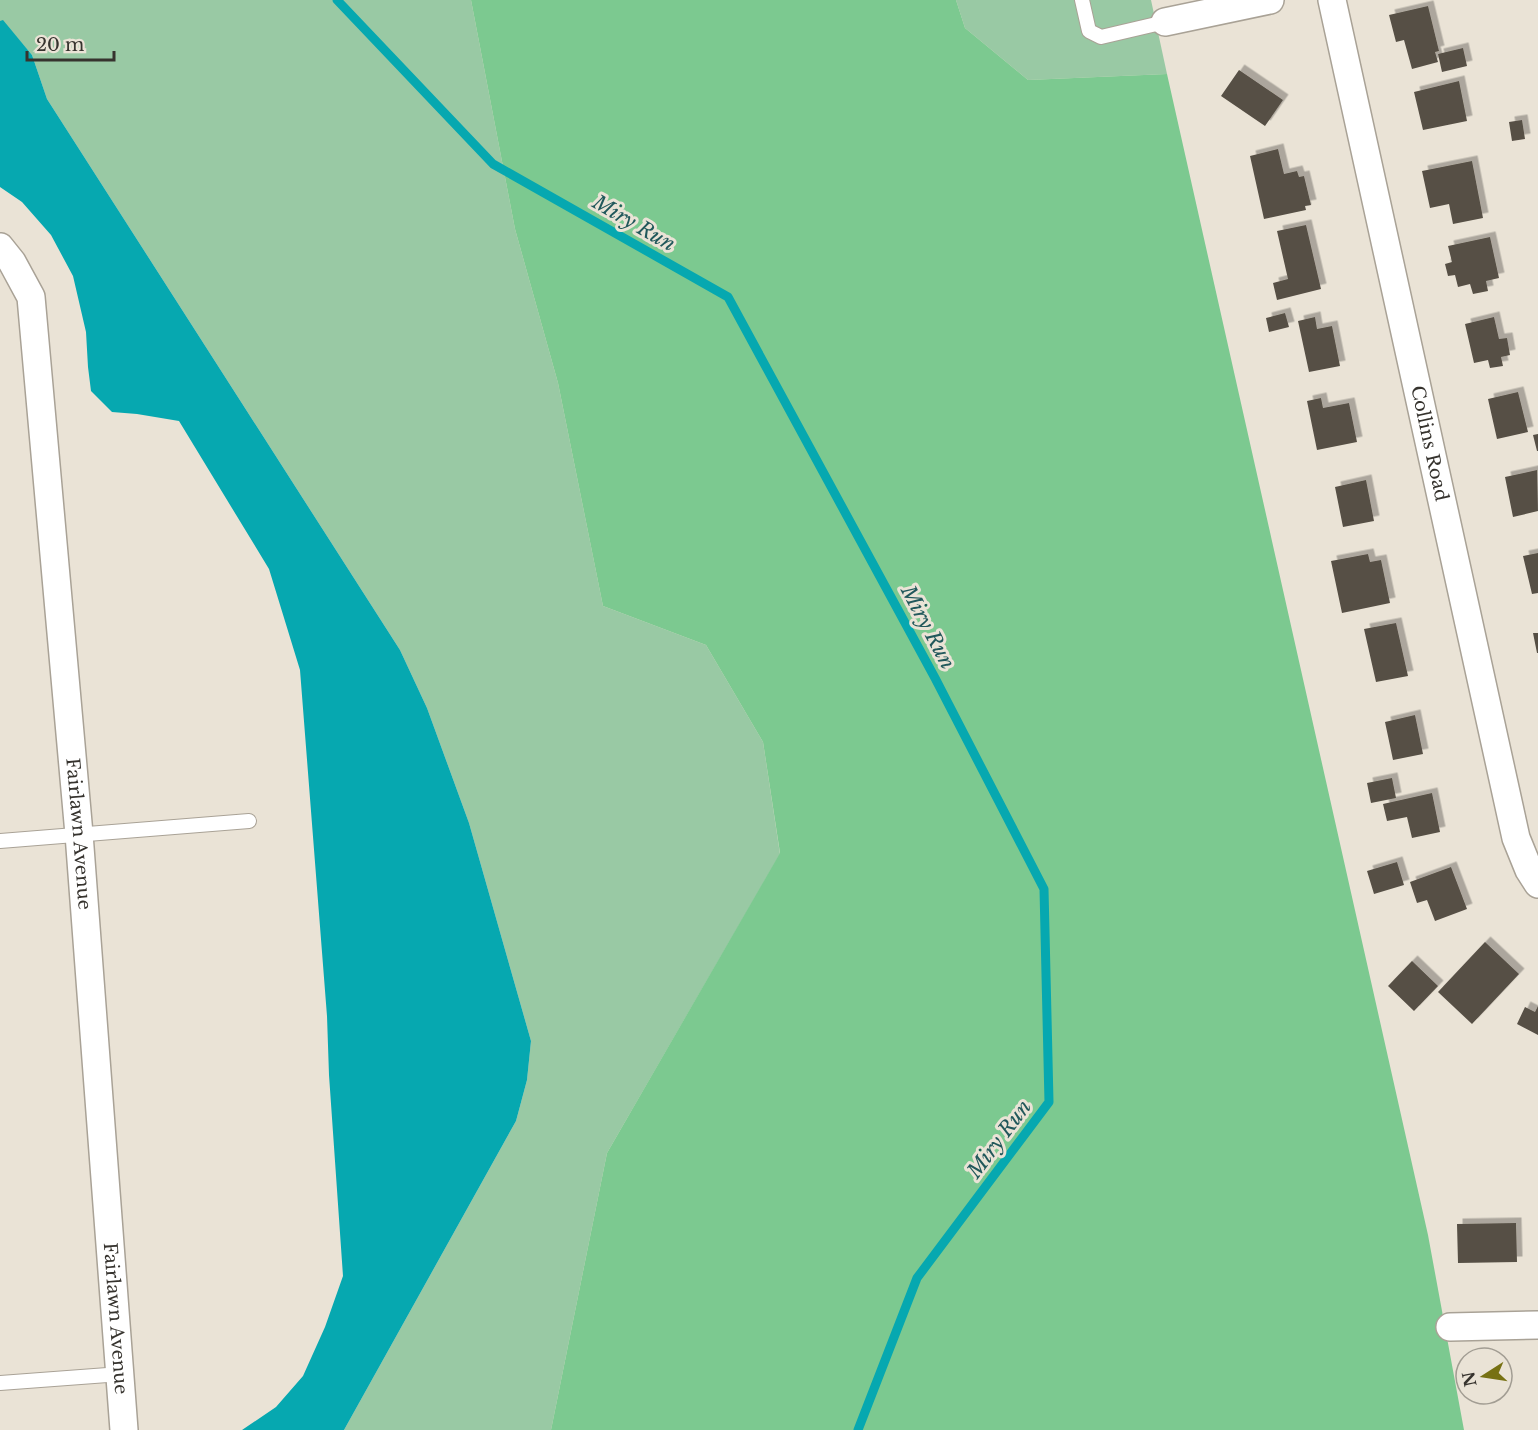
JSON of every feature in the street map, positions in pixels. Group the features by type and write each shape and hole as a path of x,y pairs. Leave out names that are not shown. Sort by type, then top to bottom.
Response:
{"street":[{"path":"1165,22 1270,0"},
{"name":"Collins Road","path":"1332,0 1516,838 1529,870 1538,884"},
{"name":"Fairlawn Avenue","path":"0,247 12,262 31,297 79,834 124,1430"},
{"path":"1450,1327 1538,1325"}],"lane":[{"path":"1082,0 1089,31 1101,37 1165,22"},
{"path":"0,840 249,821"},
{"path":"0,1383 121,1374"}],"green space":[{"path":"0,0 471,0 515,229 558,383 603,606 706,645 763,742 780,854 607,1153 551,1430 344,1430 516,1121 527,1080 531,1041 469,823 427,708 400,650 47,99 32,55 3,21 0,21"},
{"path":"471,0 956,0 965,28 1028,80 1167,74 1428,1235 1454,1376 1454,1406 1460,1406 1464,1430 551,1430 607,1153 780,853 763,742 706,645 603,606 558,383 515,229"},
{"path":"956,0 1151,0 1167,74 1028,80 965,28"}],"water":[{"path":"3,20 32,55 47,99 400,650 427,708 469,823 531,1041 527,1080 516,1121 344,1430 242,1430 276,1407 303,1376 325,1327 343,1276 327,1016 300,670 269,569 179,421 112,412 91,391 86,332 73,276 51,235 22,202 0,187 0,21"}],"building":[{"path":"1428,6 1439,51 1435,52 1438,62 1412,69 1404,40 1396,42 1389,15"},
{"path":"1463,48 1467,66 1442,72 1438,54"},
{"path":"1239,70 1283,100 1265,126 1221,96"},
{"path":"1459,81 1467,121 1423,130 1414,92"},
{"path":"1522,120 1525,139 1512,141 1509,122"},
{"path":"1278,149 1284,174 1297,171 1299,177 1304,176 1311,205 1305,206 1306,210 1264,219 1250,156"},
{"path":"1472,161 1483,218 1453,224 1449,204 1430,208 1422,171"},
{"path":"1306,225 1321,289 1277,300 1273,283 1288,279 1277,231"},
{"path":"1490,237 1499,278 1486,281 1488,291 1473,294 1470,284 1458,287 1455,275 1448,276 1445,264 1452,262 1448,246"},
{"path":"1285,313 1289,327 1269,332 1266,318"},
{"path":"1315,317 1317,329 1332,326 1340,366 1309,372 1298,321"},
{"path":"1494,317 1499,339 1507,338 1510,355 1501,357 1503,366 1490,368 1488,360 1474,363 1465,324"},
{"path":"1518,392 1528,432 1497,439 1488,399"},
{"path":"1321,398 1323,408 1349,403 1357,442 1317,450 1307,401"},
{"path":"1538,434 1538,451 1537,451 1533,435"},
{"path":"1537,470 1538,511 1513,517 1505,477"},
{"path":"1366,480 1374,521 1343,527 1335,487"},
{"path":"1538,553 1538,593 1532,594 1523,556"},
{"path":"1368,554 1370,562 1381,560 1390,603 1342,613 1331,561"},
{"path":"1396,623 1408,676 1376,682 1364,629"},
{"path":"1533,633 1538,633 1538,653 1537,653"},
{"path":"1415,715 1423,754 1393,760 1385,722"},
{"path":"1392,778 1396,798 1371,803 1367,783"},
{"path":"1432,793 1440,832 1412,838 1407,817 1387,821 1383,804"},
{"path":"1397,862 1404,885 1374,894 1367,871"},
{"path":"1451,867 1467,909 1435,921 1427,900 1417,903 1410,882"},
{"path":"1485,942 1519,974 1472,1024 1438,992"},
{"path":"1412,961 1438,986 1414,1011 1388,986"},
{"path":"1538,1006 1538,1035 1517,1024 1525,1007 1535,1012"},
{"path":"1516,1223 1517,1262 1458,1263 1457,1224"}],"waterway":[{"name":"Miry Run","path":"337,0 493,164 728,297 935,678 1044,889 1049,1102 917,1278 858,1430"}]}
